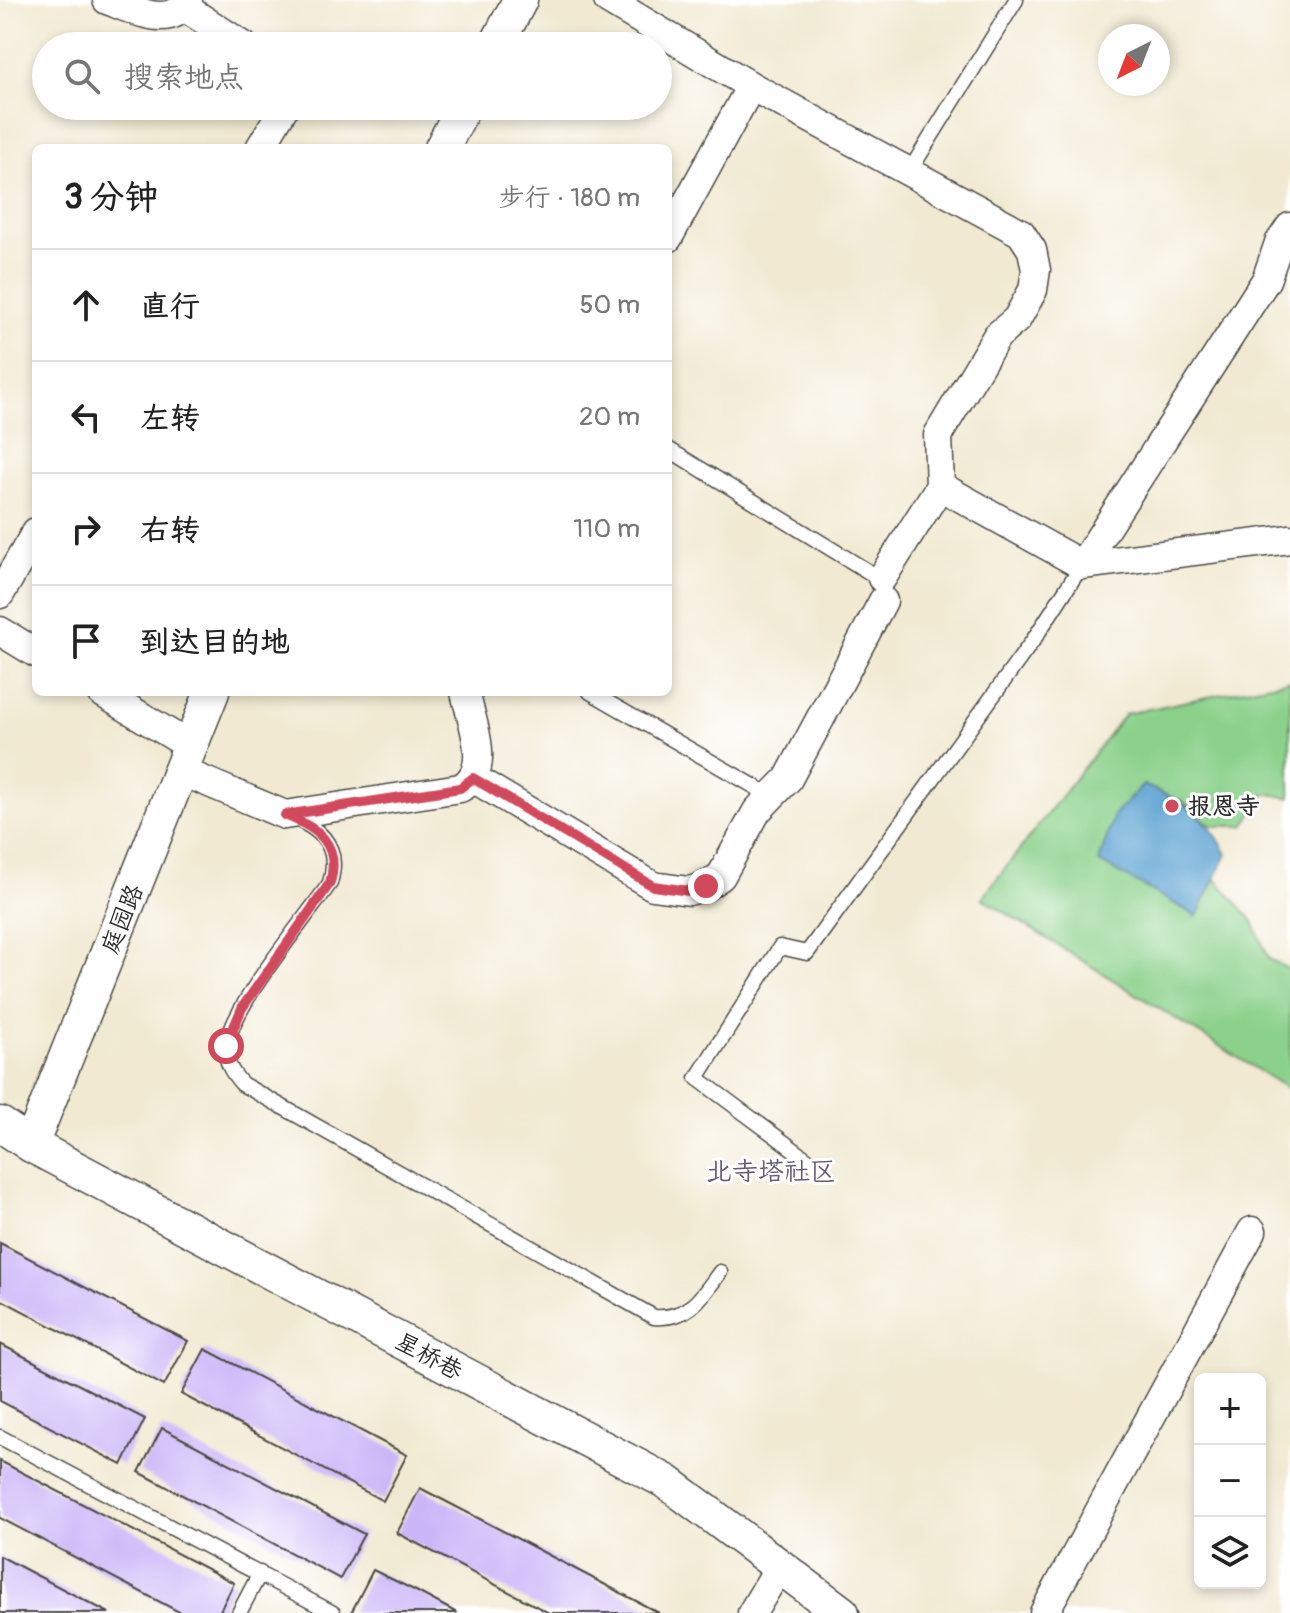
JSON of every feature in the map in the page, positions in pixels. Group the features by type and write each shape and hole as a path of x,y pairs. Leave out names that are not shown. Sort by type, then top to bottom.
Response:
{"street":[{"path":"107,0 154,16 175,13 186,3 225,32"},
{"path":"503,32 520,0"},
{"path":"608,0 661,32"},
{"path":"473,778 653,886 671,891 689,891 721,876 757,811 788,779 882,590 940,486 938,435 997,336 1017,319 1033,290 1036,270 1032,250 1021,233 751,86 672,38"},
{"path":"672,231 751,86"},
{"path":"262,144 277,120"},
{"path":"444,144 457,120"},
{"path":"1082,565 1266,280 1279,243 1290,227"},
{"path":"940,486 1082,565 1290,539"},
{"path":"0,594 32,539"},
{"path":"0,631 32,651"},
{"path":"106,696 186,758 285,815 460,788 473,778 479,763 466,696"},
{"name":"庭园路","path":"31,1145 210,696"},
{"name":"星桥巷","path":"0,1124 31,1145 667,1482 842,1613"},
{"path":"1044,1613 1252,1231"},
{"path":"752,1613 780,1566"}],"lane":[{"path":"909,172 1016,0"},
{"path":"672,455 882,590"},
{"path":"816,1166 697,1078 780,947 807,953 1034,639 1082,565"},
{"path":"597,696 771,796"},
{"path":"285,815 321,833 330,844 334,870 330,883 242,1008 231,1032 227,1061 242,1084 654,1317 666,1318 689,1310 720,1272"},
{"path":"0,1437 333,1613"},
{"path":"239,1613 260,1573"}],"green space":[{"name":"报恩寺","path":"1290,680 1290,798 1265,793 1244,826 1212,826 1181,800 1196,916 1215,878 1252,920 1269,959 1290,970 1290,1090 982,898 1125,714"}],"water":[{"path":"1143,785 1193,810 1211,828 1227,854 1197,916 1099,862 1114,815"}],"building":[{"path":"0,1243 188,1341 164,1386 0,1299"},
{"path":"0,1344 145,1419 122,1465 0,1401"},
{"path":"205,1349 407,1455 383,1501 181,1394"},
{"path":"162,1428 364,1534 340,1579 139,1472"},
{"path":"0,1461 234,1583 219,1613 181,1613 0,1518"},
{"path":"420,1488 659,1613 549,1613 397,1533"},
{"path":"0,1556 36,1575 109,1613 0,1613"},
{"path":"373,1570 416,1591 457,1613 351,1613"}],"place":[{"name":"报恩寺","path":"1172,806"}],"district":[{"name":"北寺塔社区","path":"771,1171"}],"route":[{"path":"226,1046 242,1008 330,883 334,870 330,844 321,833 311,825 285,815 460,788 473,778 653,886 671,891 689,891 706,886"}]}
